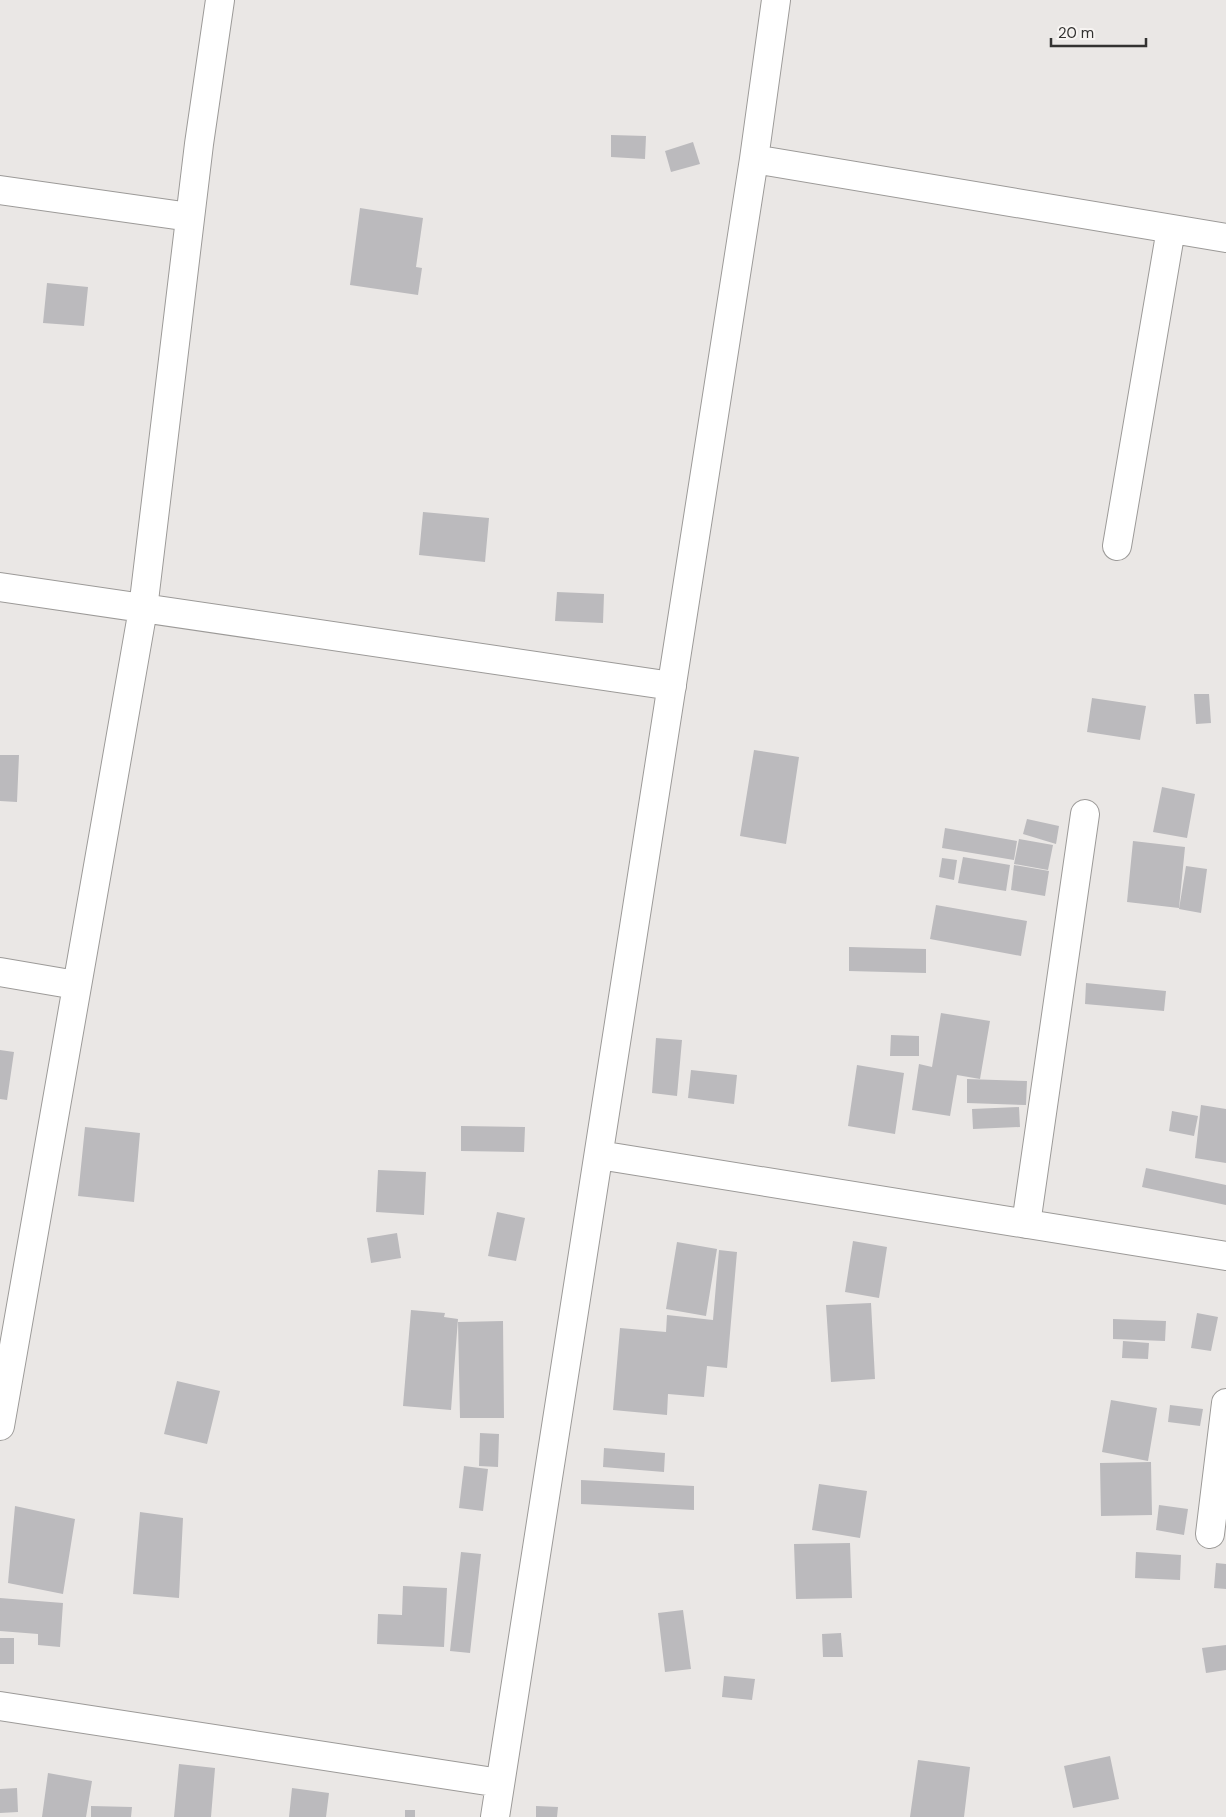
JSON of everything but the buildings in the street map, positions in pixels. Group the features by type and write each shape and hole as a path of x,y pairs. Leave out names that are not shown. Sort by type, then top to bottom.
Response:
{"street":[{"path":"0,1426 143,609 190,217 220,0"},
{"path":"495,1817 754,160 776,0"},
{"path":"754,160 1226,238"},
{"path":"0,190 190,217"},
{"path":"1117,546 1171,229"},
{"path":"0,587 672,686"},
{"path":"1026,1224 1085,814"},
{"path":"0,972 76,985"},
{"path":"599,1155 1226,1256"},
{"path":"1210,1534 1226,1404"},
{"path":"0,1706 500,1783"}]}
